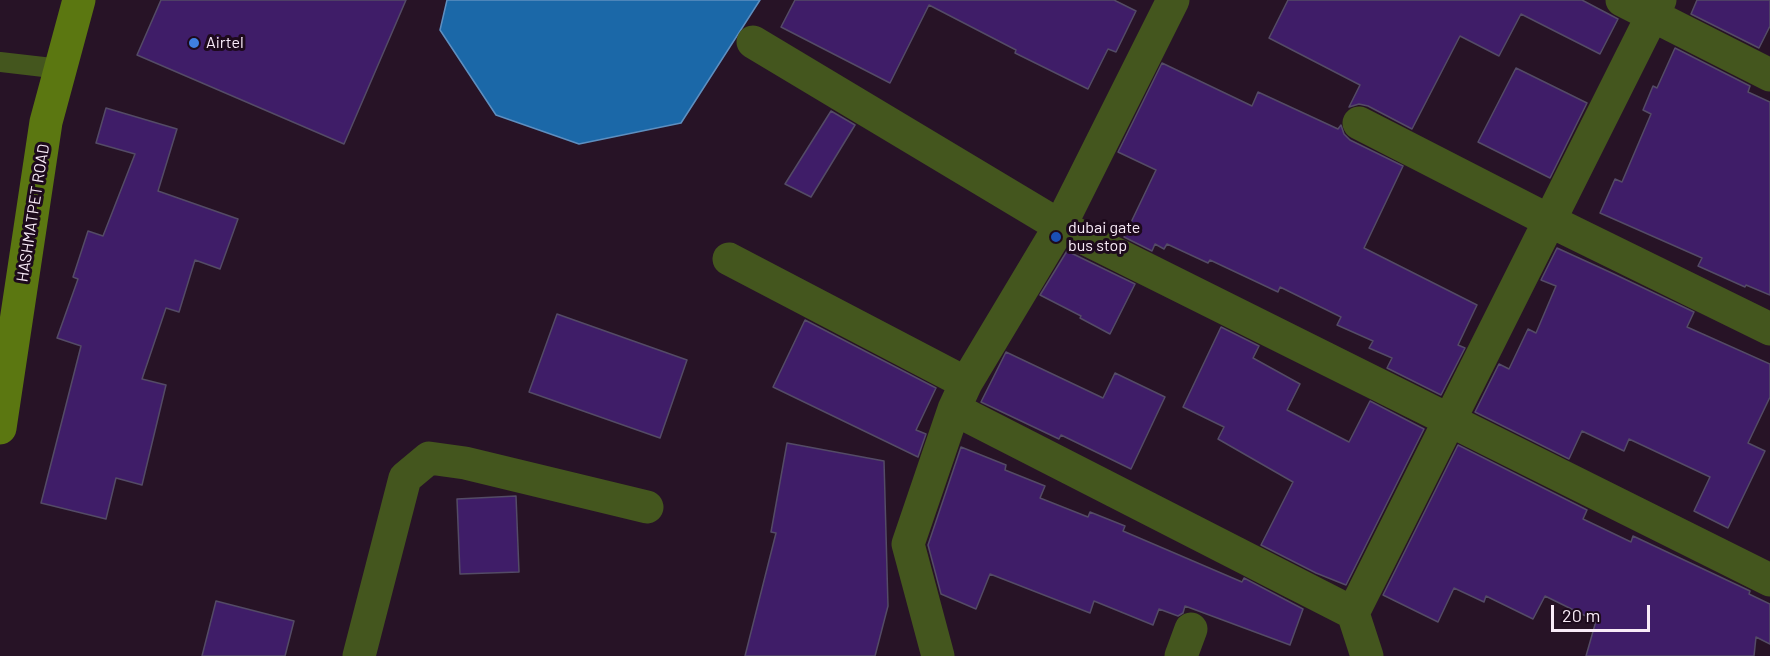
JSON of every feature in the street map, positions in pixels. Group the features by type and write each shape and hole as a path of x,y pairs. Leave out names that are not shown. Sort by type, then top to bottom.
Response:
{"main road":[{"name":"HASHMATPET ROAD","path":"0,428 46,122 80,0"}],"street":[{"path":"1622,0 1656,8 1770,75"},
{"path":"938,656 908,544 960,396 1060,226 1161,4"},
{"path":"1353,613 1656,8"},
{"path":"753,42 1060,226 1770,580"},
{"path":"1359,123 1548,220 1770,329"},
{"path":"729,259 960,396 1353,613 1367,656"},
{"path":"359,656 405,478 429,458 465,463 647,507"}],"lane":[{"path":"0,62 61,69"}],"water":[{"path":"447,0 760,0 681,123 579,144 496,115 440,30"}],"building":[{"path":"161,0 406,0 344,144 137,55"},
{"path":"795,0 1114,0 1136,11 1116,52 1108,49 1088,89 1015,53 1016,50 929,5 890,83 781,27"},
{"path":"1288,0 1582,0 1618,19 1600,54 1521,14 1499,56 1460,36 1412,129 1368,106 1359,104 1349,107 1360,85 1269,38"},
{"path":"1697,0 1770,0 1770,26 1759,48 1691,14"},
{"path":"1675,48 1750,86 1748,92 1770,102 1770,295 1746,285 1745,287 1698,266 1702,258 1600,213 1615,179 1622,182 1651,114 1643,110 1653,86 1657,88"},
{"path":"1162,63 1252,106 1258,92 1338,129 1341,125 1344,134 1350,140 1403,166 1364,248 1477,305 1458,345 1465,348 1441,395 1387,368 1392,358 1369,348 1373,341 1337,325 1341,317 1280,287 1278,292 1210,260 1208,263 1167,244 1164,249 1155,244 1152,251 1124,237 1156,170 1118,152"},
{"path":"1516,68 1587,103 1550,178 1478,142"},
{"path":"106,108 177,129 158,191 238,219 220,269 195,260 179,312 166,308 142,379 166,385 142,485 116,478 106,519 41,503 81,346 57,338 78,279 73,277 88,231 103,236 135,154 96,143"},
{"path":"831,111 855,125 811,197 785,184"},
{"path":"1557,248 1694,312 1687,327 1770,364 1770,397 1748,443 1765,451 1728,528 1694,511 1710,477 1629,439 1624,451 1582,431 1569,459 1475,412 1499,364 1509,369 1528,329 1536,333 1556,286 1541,280"},
{"path":"1067,251 1135,284 1110,334 1040,295"},
{"path":"557,314 687,360 660,438 529,392"},
{"path":"805,320 936,388 916,430 926,434 918,457 773,387"},
{"path":"1221,327 1259,346 1253,358 1300,384 1287,410 1349,442 1370,401 1424,429 1346,585 1316,573 1261,545 1293,482 1218,439 1224,427 1183,407"},
{"path":"1006,352 1103,398 1115,373 1165,397 1131,469 1061,435 1059,439 981,402"},
{"path":"787,443 884,461 888,606 875,656 745,656 776,533 771,532"},
{"path":"1458,445 1587,510 1583,519 1631,542 1633,536 1750,591 1749,594 1770,604 1770,644 1756,637 1754,656 1586,656 1596,621 1545,596 1533,619 1486,596 1484,602 1454,588 1438,622 1383,595"},
{"path":"961,447 1006,465 1005,470 1045,486 1040,498 1088,517 1090,512 1125,526 1123,531 1242,582 1244,578 1303,609 1290,645 1185,606 1183,613 1178,616 1159,609 1153,625 1094,601 1090,613 990,574 976,609 941,594 928,545"},
{"path":"516,496 519,572 460,574 457,499"},
{"path":"216,601 294,621 285,656 202,656"}],"place":[{"name":"Airtel","path":"194,43"},
{"name":"dubai gate bus stop","path":"1056,237"}]}
